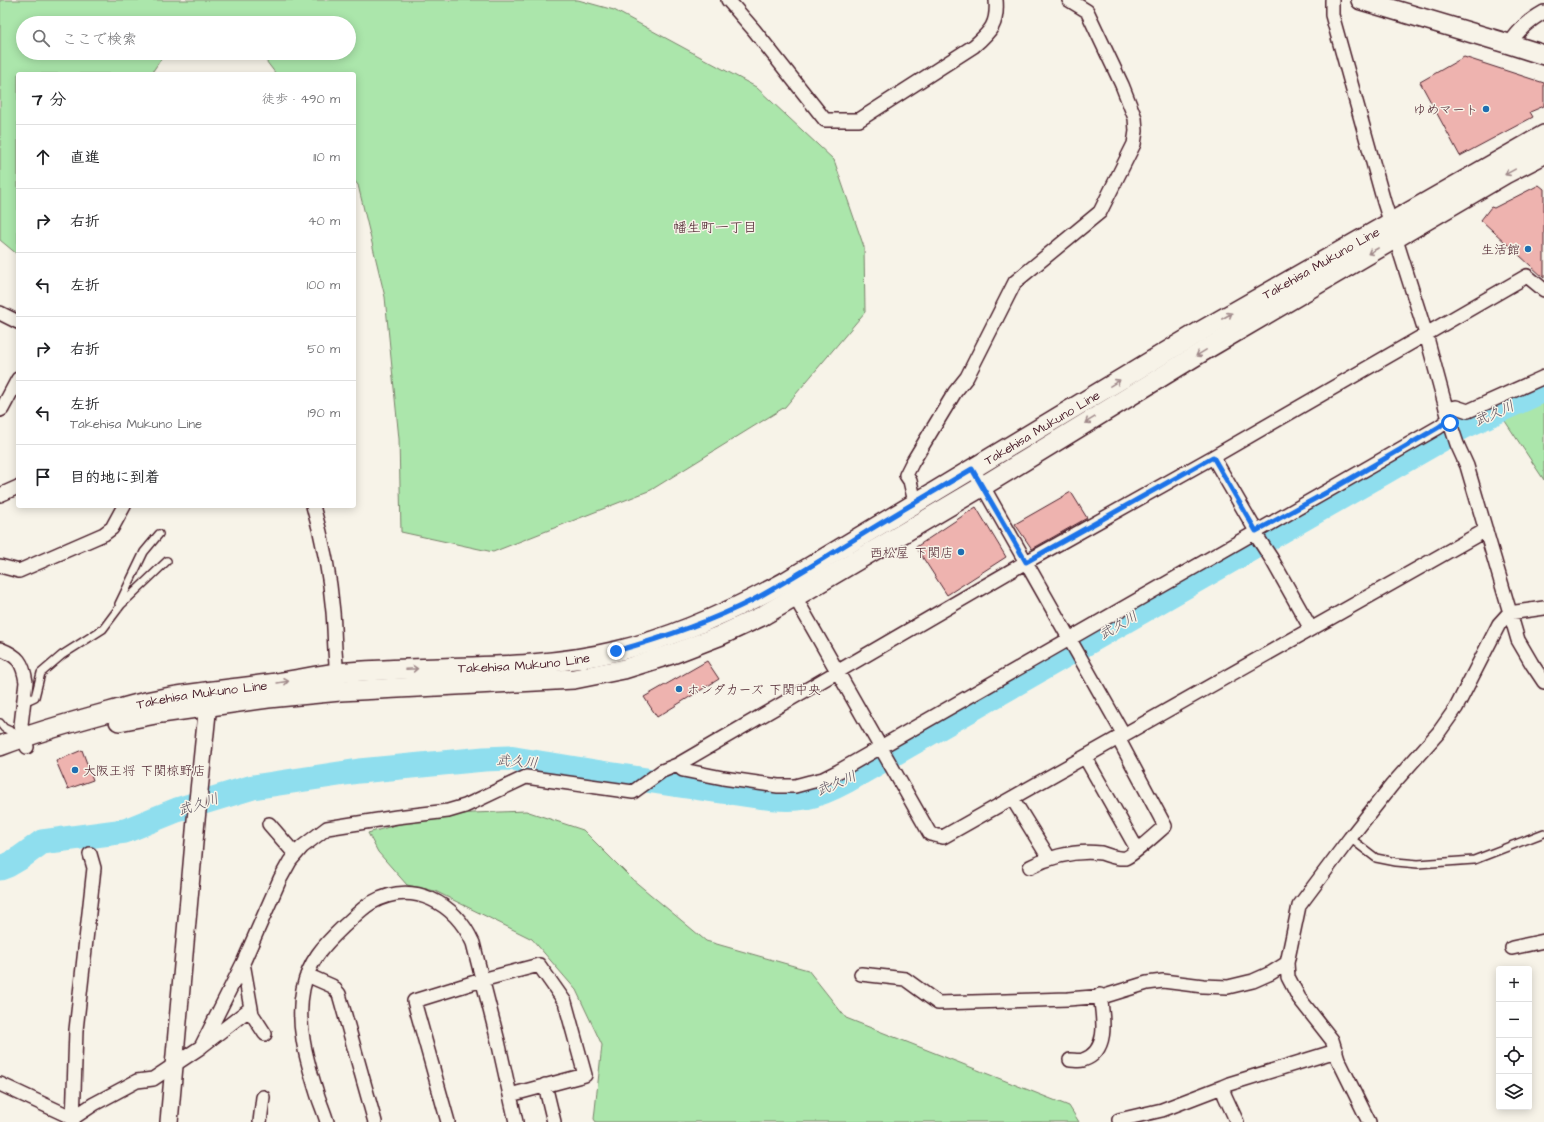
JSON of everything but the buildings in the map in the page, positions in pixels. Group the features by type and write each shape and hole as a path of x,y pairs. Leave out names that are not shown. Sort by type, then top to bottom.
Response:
{"main road":[{"path":"1361,0 1544,55"},
{"name":"Takehisa Mukuno Line","path":"0,757 25,742 75,721 151,701 209,699 270,684 574,678 624,669 675,653 719,636 762,616 983,486 1210,347 1544,135"},
{"name":"Takehisa Mukuno Line","path":"338,682 570,660 616,651 660,638 712,618 752,600 785,582 1201,330 1544,154"},
{"name":"Takehisa Mukuno Line","path":"0,746 25,742"}],"street":[{"path":"728,0 754,30 825,120 859,120 974,46 990,32 995,20 997,9 996,0"},
{"path":"915,502 910,481 906,475 951,399 967,377 1015,282 1100,212 1134,144 1136,131 1135,118 1122,85 1087,11 1069,0"},
{"path":"1332,0 1332,15 1372,162 1426,334 1448,417 1457,444 1467,466 1509,614 1518,640 1544,682"},
{"path":"1509,44 1521,28 1530,20 1544,12"},
{"path":"201,1047 242,963 280,879 295,854 302,846 327,828 448,811 465,806 526,777 632,792 662,771 677,765 1026,562 1213,457 1527,276 1544,290"},
{"path":"0,313 16,321"},
{"path":"677,765 683,770 723,778 778,786 795,786 823,779 882,748 1439,427 1456,407 1468,410 1544,377"},
{"path":"0,410 2,409 16,383"},
{"path":"1213,457 1311,629"},
{"path":"972,469 1080,658 1166,826 1125,858 1091,853 1059,855 1030,867"},
{"path":"0,495 16,488"},
{"path":"0,566 19,571 104,534 112,528 123,508"},
{"path":"314,508 319,527 332,603 338,682"},
{"path":"795,597 930,834 943,837 1486,530"},
{"path":"1369,1122 1338,1059 1332,1040 1294,991 1288,977 1287,963 1299,906 1392,785 1439,732 1456,708 1499,624 1509,614 1544,608"},
{"path":"0,649 17,658 21,665 26,682 21,725 25,742"},
{"path":"169,1122 196,820 209,699"},
{"path":"1085,757 1137,849"},
{"path":"1012,798 1049,858"},
{"path":"269,824 295,854"},
{"path":"73,1120 76,1030 94,868 90,854"},
{"path":"327,1122 316,1090 301,1032 300,1016 303,990 307,975 316,956 324,946 361,910 371,903 394,894 426,897 434,900 442,904 459,919 467,930 473,943 498,1040 516,1122"},
{"path":"1512,948 1544,941"},
{"path":"242,963 250,1008 252,1014 265,1034"},
{"path":"861,974 905,979 938,1003 1068,999 1105,996 1147,983 1163,981 1203,986 1228,987 1253,981 1271,973 1287,963"},
{"path":"448,1122 414,1001 482,980 539,965 565,1002 585,1075 510,1095"},
{"path":"307,975 332,986 339,994 375,1122"},
{"path":"1070,1060 1082,1060 1096,1051 1104,1032 1100,996"},
{"path":"73,1120 108,1096 137,1081 153,1080 201,1047 250,1008"},
{"path":"1119,1120 1162,1110 1229,1084 1336,1051"},
{"path":"0,1084 73,1120"},
{"path":"545,1086 554,1122"},
{"path":"1222,1088 1237,1122"},
{"path":"260,1122 263,1097"}],"lane":[{"path":"115,612 144,552 159,534"},
{"path":"24,702 35,697 41,673 62,655 103,629 115,612 167,561"},
{"path":"0,723 4,728 25,742"},
{"path":"1350,838 1376,858 1418,864 1474,860 1544,833"}],"green space":[{"path":"0,0 578,0 614,10 756,87 834,160 864,247 865,312 785,407 651,490 493,552 401,532 399,439 385,297 358,185 356,182 356,72 274,72 265,60 356,60 356,16 16,16 16,60 160,60 152,72 16,72 16,253 0,240"},
{"path":"1544,402 1544,480 1503,418"},
{"path":"526,811 583,830 632,879 706,941 808,970 846,1018 1069,1106 1079,1122 596,1122 594,1119 602,1045 576,990 532,939 435,891 407,885 378,852 368,833 420,818 473,813"}],"waterway":[{"name":"武久川","path":"0,868 20,858 42,842 125,831 177,810 253,787 359,771 484,759 509,758 663,783 772,798 795,798 817,794 848,780 1463,427 1544,390"}],"place":[{"name":"ゆめマート","path":"1486,109"},
{"name":"生活館","path":"1528,249"},
{"name":"西松屋 下関店","path":"961,552"},
{"name":"ホンダカーズ 下関中央","path":"679,689"},
{"name":"大阪王将 下関椋野店","path":"75,770"}],"district":[{"name":"幡生町一丁目","path":"715,227"}],"route":[{"path":"616,651 668,636 752,600 785,582 915,502 972,469 1026,562 1213,457 1256,531 1331,490 1439,427 1449,419 1450,423"}]}
